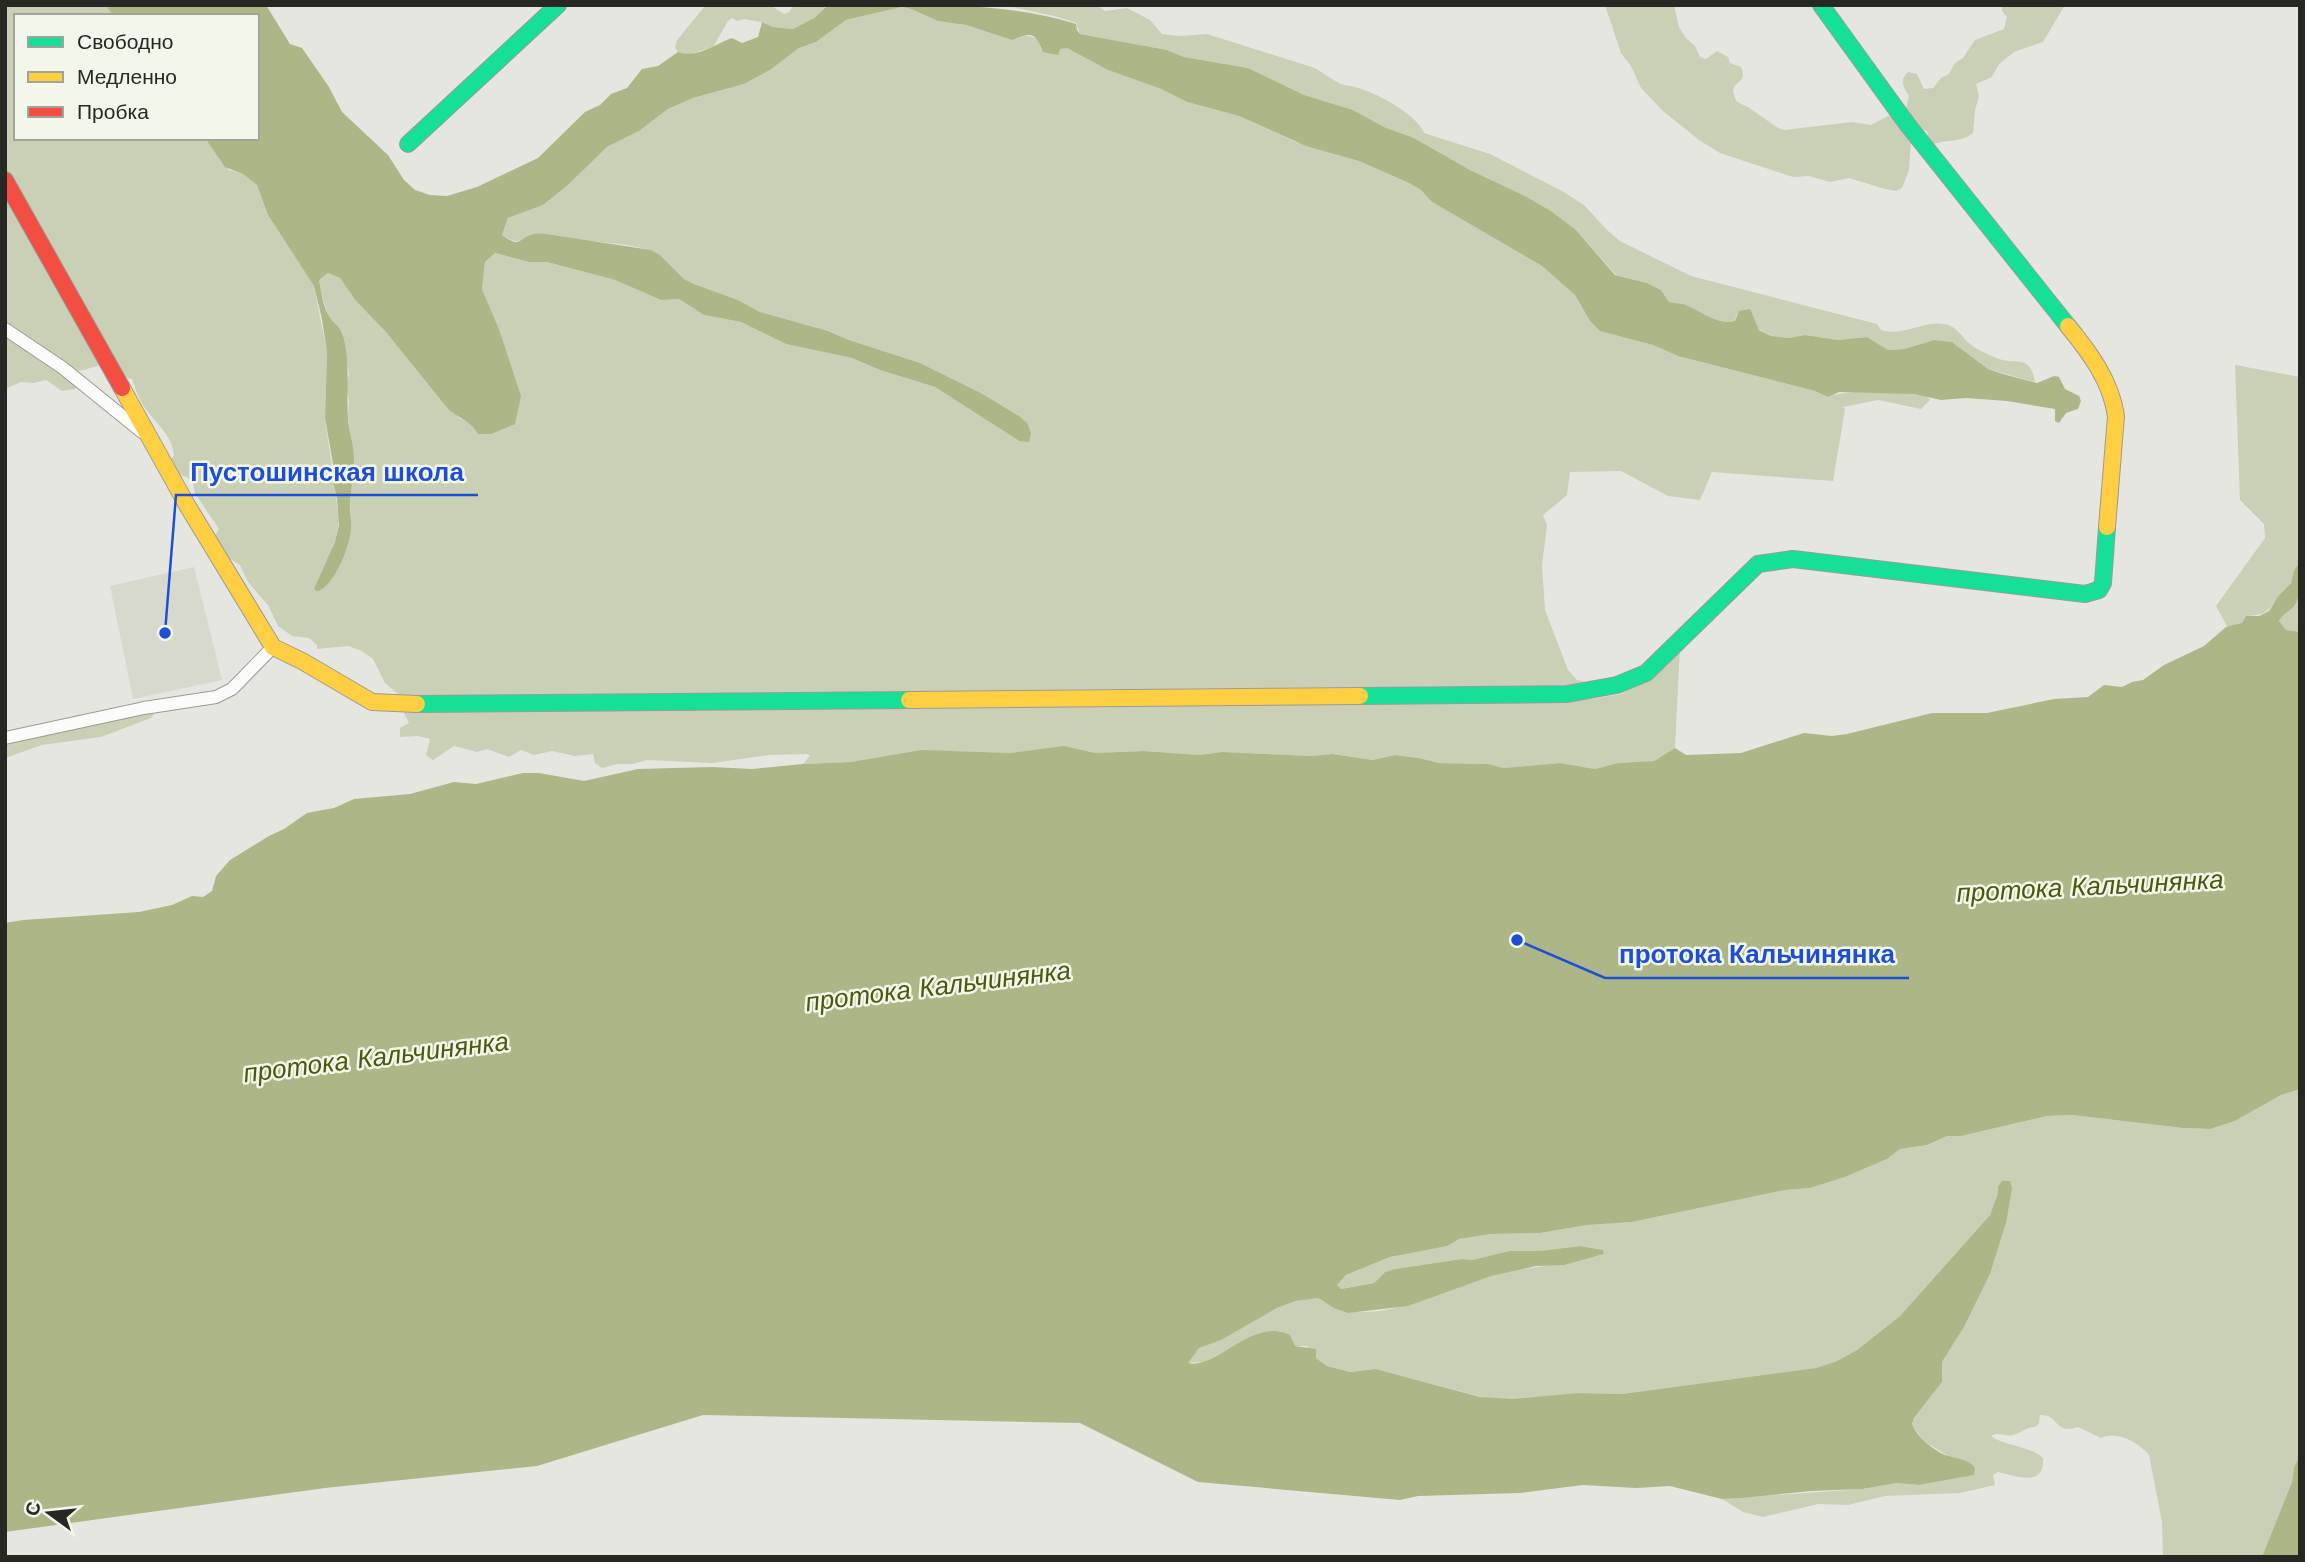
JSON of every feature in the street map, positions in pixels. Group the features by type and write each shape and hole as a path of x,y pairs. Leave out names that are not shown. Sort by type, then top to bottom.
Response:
{"street":[{"path":"408,144 558,5"},
{"path":"5,180 187,505 273,647 372,702 388,704 1567,694 1616,687 1646,673 1758,564 1793,559 2085,594 2099,590 2104,576 2116,416 2113,396 2104,375 2082,343 1907,124 1821,5"},
{"path":"5,329 63,368 150,439"},
{"path":"5,738 144,708 216,697 232,689 273,647"}],"shaded area":[{"path":"5,5 106,5 112,14 14,14 14,140 206,140 229,170 243,174 257,185 268,215 314,286 327,353 325,417 339,520 331,553 351,527 350,502 354,459 346,386 349,374 342,331 329,317 319,280 328,273 340,278 356,301 459,418 472,423 517,383 482,289 485,262 494,253 529,262 547,262 615,280 661,300 679,299 704,315 741,322 786,344 852,358 935,387 1019,441 1019,416 981,393 920,363 828,331 760,312 738,300 694,284 684,279 660,255 651,250 533,234 514,241 502,235 508,218 543,205 607,147 639,131 668,109 693,98 744,84 770,70 799,48 816,42 846,20 902,7 938,21 966,25 1012,40 1029,36 1039,41 1041,49 1067,48 1108,70 1161,89 1187,102 1239,116 1293,141 1359,161 1409,183 1421,190 1432,202 1542,266 1575,295 1590,321 1601,331 1653,345 1678,356 1815,391 1828,397 1849,392 1876,392 1927,396 1930,400 1921,409 1878,400 1843,407 1845,409 1833,481 1712,472 1700,500 1668,496 1621,471 1570,472 1567,495 1543,515 1547,525 1542,565 1545,610 1568,670 1577,680 1599,685 400,696 385,683 373,659 362,651 348,646 317,649 317,645 309,638 292,636 278,626 268,605 248,582 240,565 227,557 215,536 219,529 195,493 193,483 180,475 171,459 174,456 173,448 167,435 143,405 132,379 127,378 5,169"},
{"path":"706,5 770,5 784,14 794,5 825,7 814,18 793,29 732,18 713,47 687,55 678,52 675,48 677,40"},
{"path":"1004,5 1097,5 1105,11 1127,8 1150,20 1162,34 1207,34 1315,68 1341,84 1384,99 1413,118 1424,133 1490,154 1562,191 1584,205 1620,241 1691,276 1877,324 1881,330 1889,332 1937,323 1949,325 1982,351 2001,360 2025,363 2033,372 2035,382 1988,369 1952,342 1934,340 1904,349 1888,350 1867,337 1838,340 1805,335 1789,338 1771,336 1736,315 1735,321 1716,320 1686,305 1669,302 1661,290 1647,283 1616,275 1576,230 1551,211 1414,138 1384,127 1353,110 1304,95 1248,68 1080,34 1076,23"},
{"path":"1605,5 1674,5 1679,27 1695,46 1700,57 1706,59 1717,51 1728,57 1730,63 1741,67 1742,78 1733,89 1737,102 1778,128 1784,130 1852,122 1871,125 1888,116 1893,118 1911,141 1909,170 1902,188 1896,191 1885,189 1849,178 1830,182 1809,176 1793,177 1720,153 1663,111 1641,88 1631,66 1621,53"},
{"path":"2002,5 2065,5 2043,42 2014,52 1999,64 1992,77 1976,84 1979,96 1973,133 1964,138 1934,144 1927,131 1921,130 1906,108 1909,96 1904,87 1904,78 1908,72 1917,74 1924,89 1933,88 1941,78 1949,74 1955,63 1963,58 1975,40 2004,29 2007,17 2002,11"},
{"path":"5,189 104,364 80,371 63,366 5,326"},
{"path":"5,333 77,386 75,389 62,391 46,380 21,382 5,389"},
{"path":"2235,365 2300,377 2300,561 2290,584 2267,611 2246,616 2242,624 2228,628 2216,606 2265,538 2264,524 2240,500"},
{"path":"194,567 222,680 133,699 110,586"},
{"path":"2300,577 2300,632 2286,630 2279,621 2282,615 2292,609"},
{"path":"1680,647 1675,748 1654,761 1618,763 1595,769 1560,763 1504,768 1488,764 1439,763 1395,755 1373,760 1332,754 1312,756 1222,752 1199,755 1144,751 1095,753 1064,747 1011,753 918,752 851,762 803,764 810,756 807,754 769,755 712,763 647,760 602,768 595,763 593,754 575,756 552,751 534,755 521,750 509,757 487,749 477,752 454,746 433,760 426,755 430,739 418,736 400,737 400,728 409,723 402,709 1592,699 1622,694 1653,674"},
{"path":"137,714 154,714 151,718 101,737 42,745 5,758 5,744"},
{"path":"2300,1089 2300,1456 2262,1557 2163,1557 2162,1522 2149,1455 2120,1436 2101,1438 2078,1427 2064,1428 2051,1418 2040,1415 2039,1424 2035,1427 2016,1434 1991,1436 2043,1458 2042,1468 2034,1477 1998,1472 1993,1475 1995,1485 1960,1493 1885,1496 1848,1505 1818,1504 1763,1517 1743,1512 1722,1499 1862,1489 1897,1483 1919,1485 1963,1477 1948,1456 1924,1441 1912,1425 1914,1418 1942,1382 1942,1362 1964,1327 1990,1274 2006,1223 2008,1203 1998,1193 1990,1215 1900,1316 1857,1350 1816,1368 1622,1394 1578,1393 1530,1399 1489,1399 1376,1369 1350,1372 1327,1366 1316,1358 1307,1346 1295,1346 1280,1331 1258,1334 1204,1362 1188,1363 1200,1348 1219,1341 1268,1312 1293,1302 1318,1298 1337,1308 1359,1312 1381,1311 1404,1306 1493,1275 1604,1254 1603,1250 1580,1246 1540,1251 1509,1251 1472,1260 1462,1259 1395,1269 1385,1272 1374,1283 1340,1289 1337,1285 1346,1275 1390,1257 1443,1246 1459,1239 1632,1222 1785,1190 1810,1188 1887,1159 1900,1149 1927,1145 1947,1136 1961,1136 2047,1116 2072,1115 2210,1129 2235,1121 2281,1095"}],"water":[{"path":"106,5 266,5 290,44 302,48 329,87 342,112 388,155 404,180 415,190 430,195 447,196 477,187 538,158 585,112 600,105 611,94 627,88 642,69 658,66 678,52 692,54 732,38 742,43 758,37 762,22 773,27 793,29 814,18 828,5 986,7 1047,16 1076,24 1080,34 1248,68 1304,95 1353,110 1384,127 1414,138 1551,211 1576,230 1615,275 1647,283 1661,290 1669,302 1686,305 1716,320 1735,321 1739,311 1750,309 1759,330 1771,336 1789,338 1805,335 1838,340 1867,337 1888,350 1904,349 1934,340 1952,342 1988,369 2003,374 2037,383 2054,376 2059,377 2065,389 2079,396 2081,401 2078,409 2066,413 2059,423 2055,421 2055,409 2007,401 1966,398 1941,400 1914,394 1839,392 1828,397 1815,391 1678,356 1653,345 1600,331 1590,321 1575,295 1542,266 1432,202 1421,190 1409,183 1359,161 1306,146 1239,116 1187,102 1161,89 1108,70 1067,48 1060,49 1058,55 1043,52 1038,41 1032,36 1012,40 966,25 938,21 902,7 846,20 816,42 799,48 770,70 744,84 693,98 668,109 639,131 607,147 543,205 508,218 502,235 516,242 540,234 651,250 660,255 684,279 694,284 738,300 760,312 828,331 920,363 981,393 1027,423 1031,433 1029,442 1019,441 935,387 852,358 786,344 741,322 704,315 679,299 661,300 615,280 547,262 529,262 495,253 485,262 482,289 499,329 521,396 515,424 491,434 478,434 469,423 449,410 386,332 356,301 340,278 328,273 319,280 325,308 341,331 345,343 348,418 354,465 348,545 335,574 317,591 314,589 335,542 339,525 334,470 325,417 327,353 314,286 268,215 257,185 243,174 225,167 206,140 259,140 259,14 112,14"},
{"path":"2300,561 2297,601 2279,621 2286,630 2300,632 2300,1089 2281,1095 2235,1121 2210,1129 2072,1115 2047,1116 1961,1136 1947,1136 1927,1145 1900,1149 1887,1159 1810,1188 1785,1190 1632,1222 1459,1239 1447,1246 1390,1257 1346,1275 1337,1285 1341,1289 1374,1283 1385,1272 1395,1269 1462,1259 1472,1260 1509,1251 1540,1251 1580,1246 1603,1250 1604,1254 1564,1265 1536,1266 1491,1276 1408,1306 1348,1313 1318,1298 1296,1301 1277,1308 1221,1340 1199,1348 1188,1363 1211,1359 1249,1337 1276,1331 1290,1335 1295,1346 1316,1349 1316,1358 1327,1366 1350,1372 1376,1369 1480,1397 1513,1399 1578,1393 1622,1394 1816,1368 1857,1350 1900,1316 1990,1215 2002,1181 2010,1181 2012,1188 2006,1223 1990,1274 1964,1327 1942,1362 1942,1382 1912,1424 1921,1438 1935,1449 1972,1465 1975,1468 1974,1475 1919,1485 1897,1483 1862,1489 1722,1499 1670,1486 1636,1488 1583,1485 1520,1493 1418,1496 1400,1500 1198,1482 1080,1423 703,1415 537,1466 325,1488 5,1532 5,923 139,912 172,905 192,896 203,897 212,891 216,876 230,860 307,813 334,808 354,799 410,794 454,782 476,784 523,773 584,781 638,769 752,769 851,762 922,750 1011,753 1064,746 1095,753 1144,751 1199,755 1222,752 1312,756 1332,754 1373,760 1395,755 1439,763 1488,764 1504,768 1560,763 1595,769 1618,763 1654,761 1675,748 1686,755 1741,753 1804,733 1832,736 1932,713 1987,713 2054,699 2088,697 2104,685 2122,687 2143,680 2164,665 2204,646 2226,627 2242,623 2246,616 2259,616 2269,611 2291,583"},
{"path":"2300,1456 2299,1557 2262,1557 2292,1482 2294,1467"}],"traffic: fast":[{"path":"408,144 558,5"},
{"path":"1821,5 1907,124 2068,326"},
{"path":"1360,696 1567,694 1617,685 1646,673 1758,564 1793,559 2085,594 2099,590 2103,583 2107,527"},
{"path":"417,704 909,700"}],"traffic: slow":[{"path":"2068,326 2092,357 2104,379 2116,416 2107,527"},
{"path":"122,388 187,505 273,647 372,702 417,704"},
{"path":"909,700 1360,696"}],"traffic: jam":[{"path":"5,180 122,388"}],"place":[{"name":"Пустошинская школа","path":"165,633"},
{"name":"протока Кальчинянка","path":"1517,940"}]}
